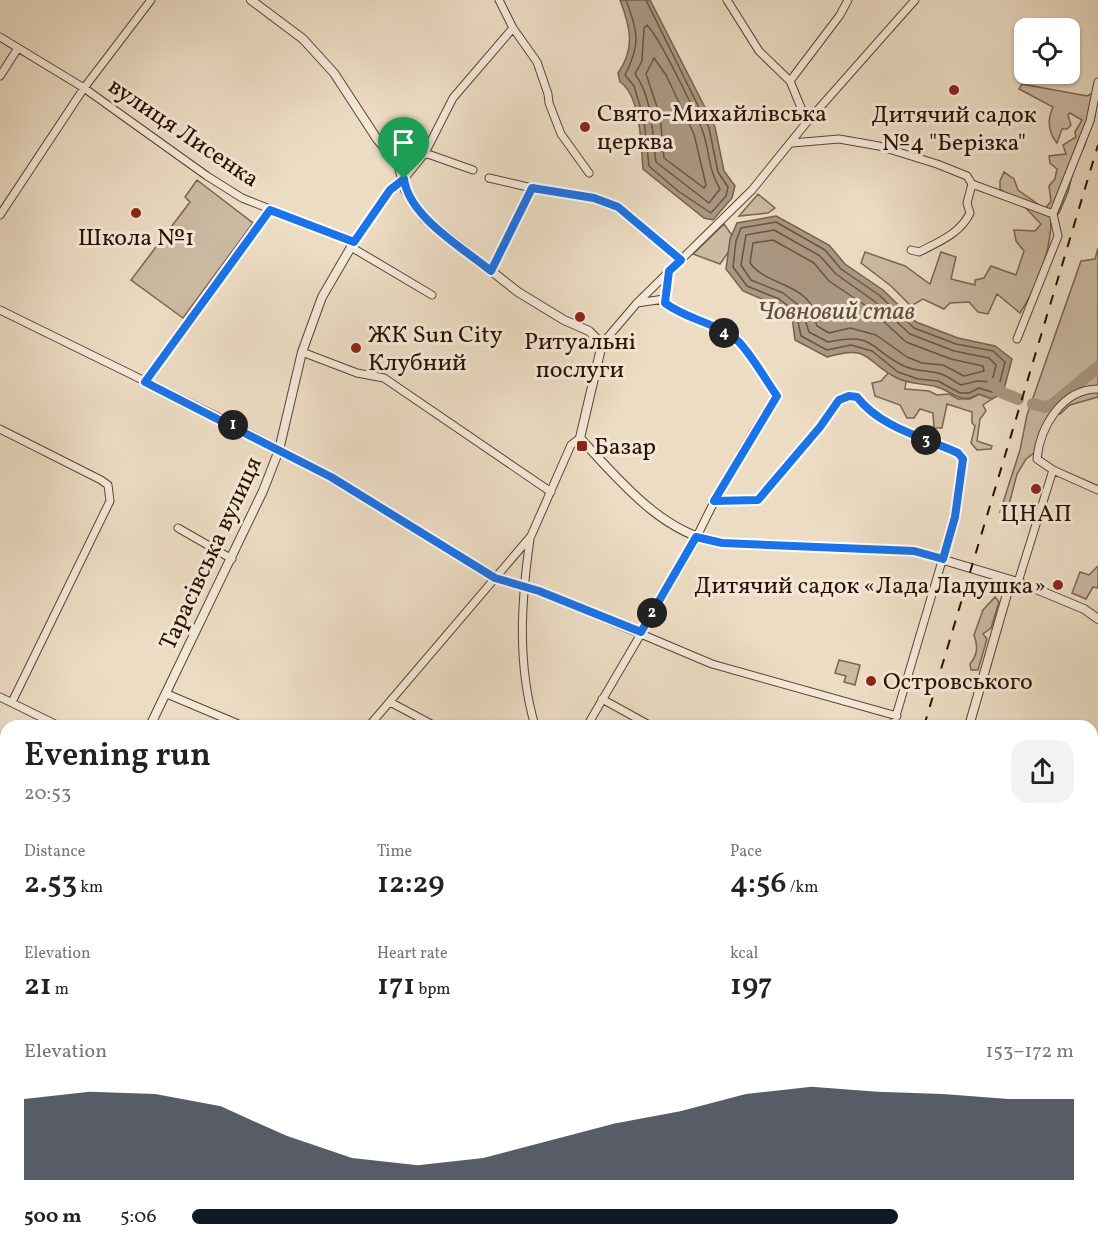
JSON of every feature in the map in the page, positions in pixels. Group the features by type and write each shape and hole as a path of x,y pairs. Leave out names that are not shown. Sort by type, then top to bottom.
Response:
{"street":[{"path":"0,215 84,88 151,0"},
{"path":"250,0 278,18 319,55 398,164 411,201 424,218 518,292 546,310 589,331 602,344"},
{"path":"499,0 513,28 537,62 561,134 588,173"},
{"path":"728,0 759,51 790,81 807,122"},
{"path":"790,81 840,15 848,0"},
{"path":"915,0 807,122 792,143 737,206 637,303 602,344 580,428 580,438 651,508 672,525 696,537 722,543 914,551 1014,581 1084,609 1098,619"},
{"name":"Тарасівська вулиця","path":"153,720 263,491 279,450 302,352 322,297 353,244 390,190 404,179 425,153 453,98 513,28"},
{"name":"вулиця Лисенка","path":"0,37 84,88 207,176 242,198 353,244 432,295"},
{"path":"0,76 18,48"},
{"path":"1017,339 1058,236 1049,213 1090,120 1098,82"},
{"path":"792,143 839,139 879,146 967,176 972,184 1000,192 1004,197 1049,213"},
{"path":"425,153 473,170"},
{"path":"489,178 594,198 618,207 681,260"},
{"path":"911,250 919,252 946,238 965,223 970,213 967,203 972,184"},
{"path":"491,271 532,188"},
{"path":"145,382 270,210"},
{"path":"590,720 696,537 714,501 777,396 738,342 716,328 676,311 665,303 663,299 669,271"},
{"path":"637,303 663,299"},
{"path":"0,310 331,477 495,578 524,586 641,632 712,664 897,716"},
{"path":"302,352 357,373 384,378 551,492"},
{"path":"1098,389 1088,390 1062,402 1050,419 1038,446 1037,459 1053,470 1098,490"},
{"path":"714,501 758,500 820,427 839,400 849,396 857,397 871,413 910,434 958,453 963,459 955,517 895,720"},
{"path":"0,429 101,480 111,493 110,501 12,702"},
{"path":"374,720 531,536 572,445 580,438"},
{"path":"971,720 1014,581 1053,470"},
{"path":"178,528 232,559"},
{"path":"531,536 521,623 524,680 534,720"},
{"path":"167,694 229,720"},
{"path":"0,697 47,720"},
{"path":"602,699 640,720"},
{"path":"390,702 424,720"}],"shaded area":[{"path":"1022,84 1087,96 1093,93 1098,97 1094,121 1089,127 1085,145 1075,164 1068,192 1059,213 1051,220 1046,256 1032,292 1020,313 997,294 988,314 978,312 969,302 950,303 944,309 923,299 911,306 891,286 861,263 865,252 905,266 930,284 941,252 956,257 951,279 975,285 975,280 984,278 991,266 1016,275 1024,251 1016,241 1014,230 1035,231 1041,224 1021,203 1000,189 1000,181 1004,172 1014,179 1018,190 1045,209 1051,201 1049,186 1055,179 1057,169 1050,163 1049,156 1066,154 1063,145 1076,137 1075,132 1082,120 1070,113 1068,115 1071,125 1067,129 1062,129 1057,143 1049,126 1053,107 1019,89"},
{"path":"197,180 253,223 183,318 131,280 190,202 185,197"},
{"path":"758,194 775,208 768,213 739,216"},
{"path":"724,224 736,241 720,264 693,254"},
{"path":"1098,248 1098,397 1070,405 1060,414 1050,414 1034,453 1026,459 1017,474 1007,512 1000,512 1020,450 1027,415 1081,261 1095,259"},
{"path":"889,372 906,381 905,389 929,391 937,395 949,394 958,399 970,399 979,394 992,399 983,405 986,411 980,419 977,441 992,446 991,449 977,450 971,443 975,426 972,423 972,412 947,404 942,428 934,428 933,413 920,409 914,418 907,418 900,405 875,396 872,383 881,381"},
{"path":"1098,566 1098,588 1093,587 1086,599 1072,593 1080,572 1089,575"},
{"path":"995,597 999,602 991,628 983,634 987,639 978,670 971,670 970,664 975,657 976,650 974,635 983,610"},
{"path":"839,660 860,665 855,685 844,682 846,676 835,673"}],"water":[{"path":"620,0 650,0 715,127 724,171 735,186 732,198 713,220 704,218 643,169 636,109 627,89 620,82 618,73 627,55 630,37"},
{"name":"Човновий став","path":"776,216 829,245 845,264 883,290 916,322 958,338 995,346 1012,359 1003,393 992,399 979,394 967,398 957,397 937,387 897,378 860,353 842,353 827,357 795,340 792,317 776,305 743,291 726,269 730,239 737,223"}],"waterway":[{"path":"1033,404 1045,407 1052,405 1098,367"},
{"path":"993,384 1003,393 1018,399"}],"railway":[{"path":"926,720 1098,145"}],"place":[{"name":"Дитячий садок №4 \"Берізка\"","path":"954,90"},
{"name":"Свято-Михайлівська церква","path":"585,127"},
{"name":"Школа №1","path":"136,213"},
{"name":"Ритуальні послуги","path":"580,317"},
{"name":"ЖК Sun City Клубний","path":"356,348"},
{"name":"Базар","path":"582,446"},
{"name":"ЦНАП","path":"1036,489"},
{"name":"Дитячий садок «Лада Ладушка»","path":"1058,585"},
{"name":"Островського","path":"871,681"}],"route":[{"path":"404,179 405,190 424,218 491,271 532,188 594,198 618,207 681,260 669,271 663,299 665,303 676,311 716,328 738,342 777,396 744,446 714,501 758,500 820,427 839,400 849,396 857,397 871,413 910,434 958,453 963,459 955,517 943,559 914,551 722,543 709,542 696,537 641,632 539,591 495,578 392,517 331,477 216,416 145,382 270,210 354,242 390,190 404,179"}]}
